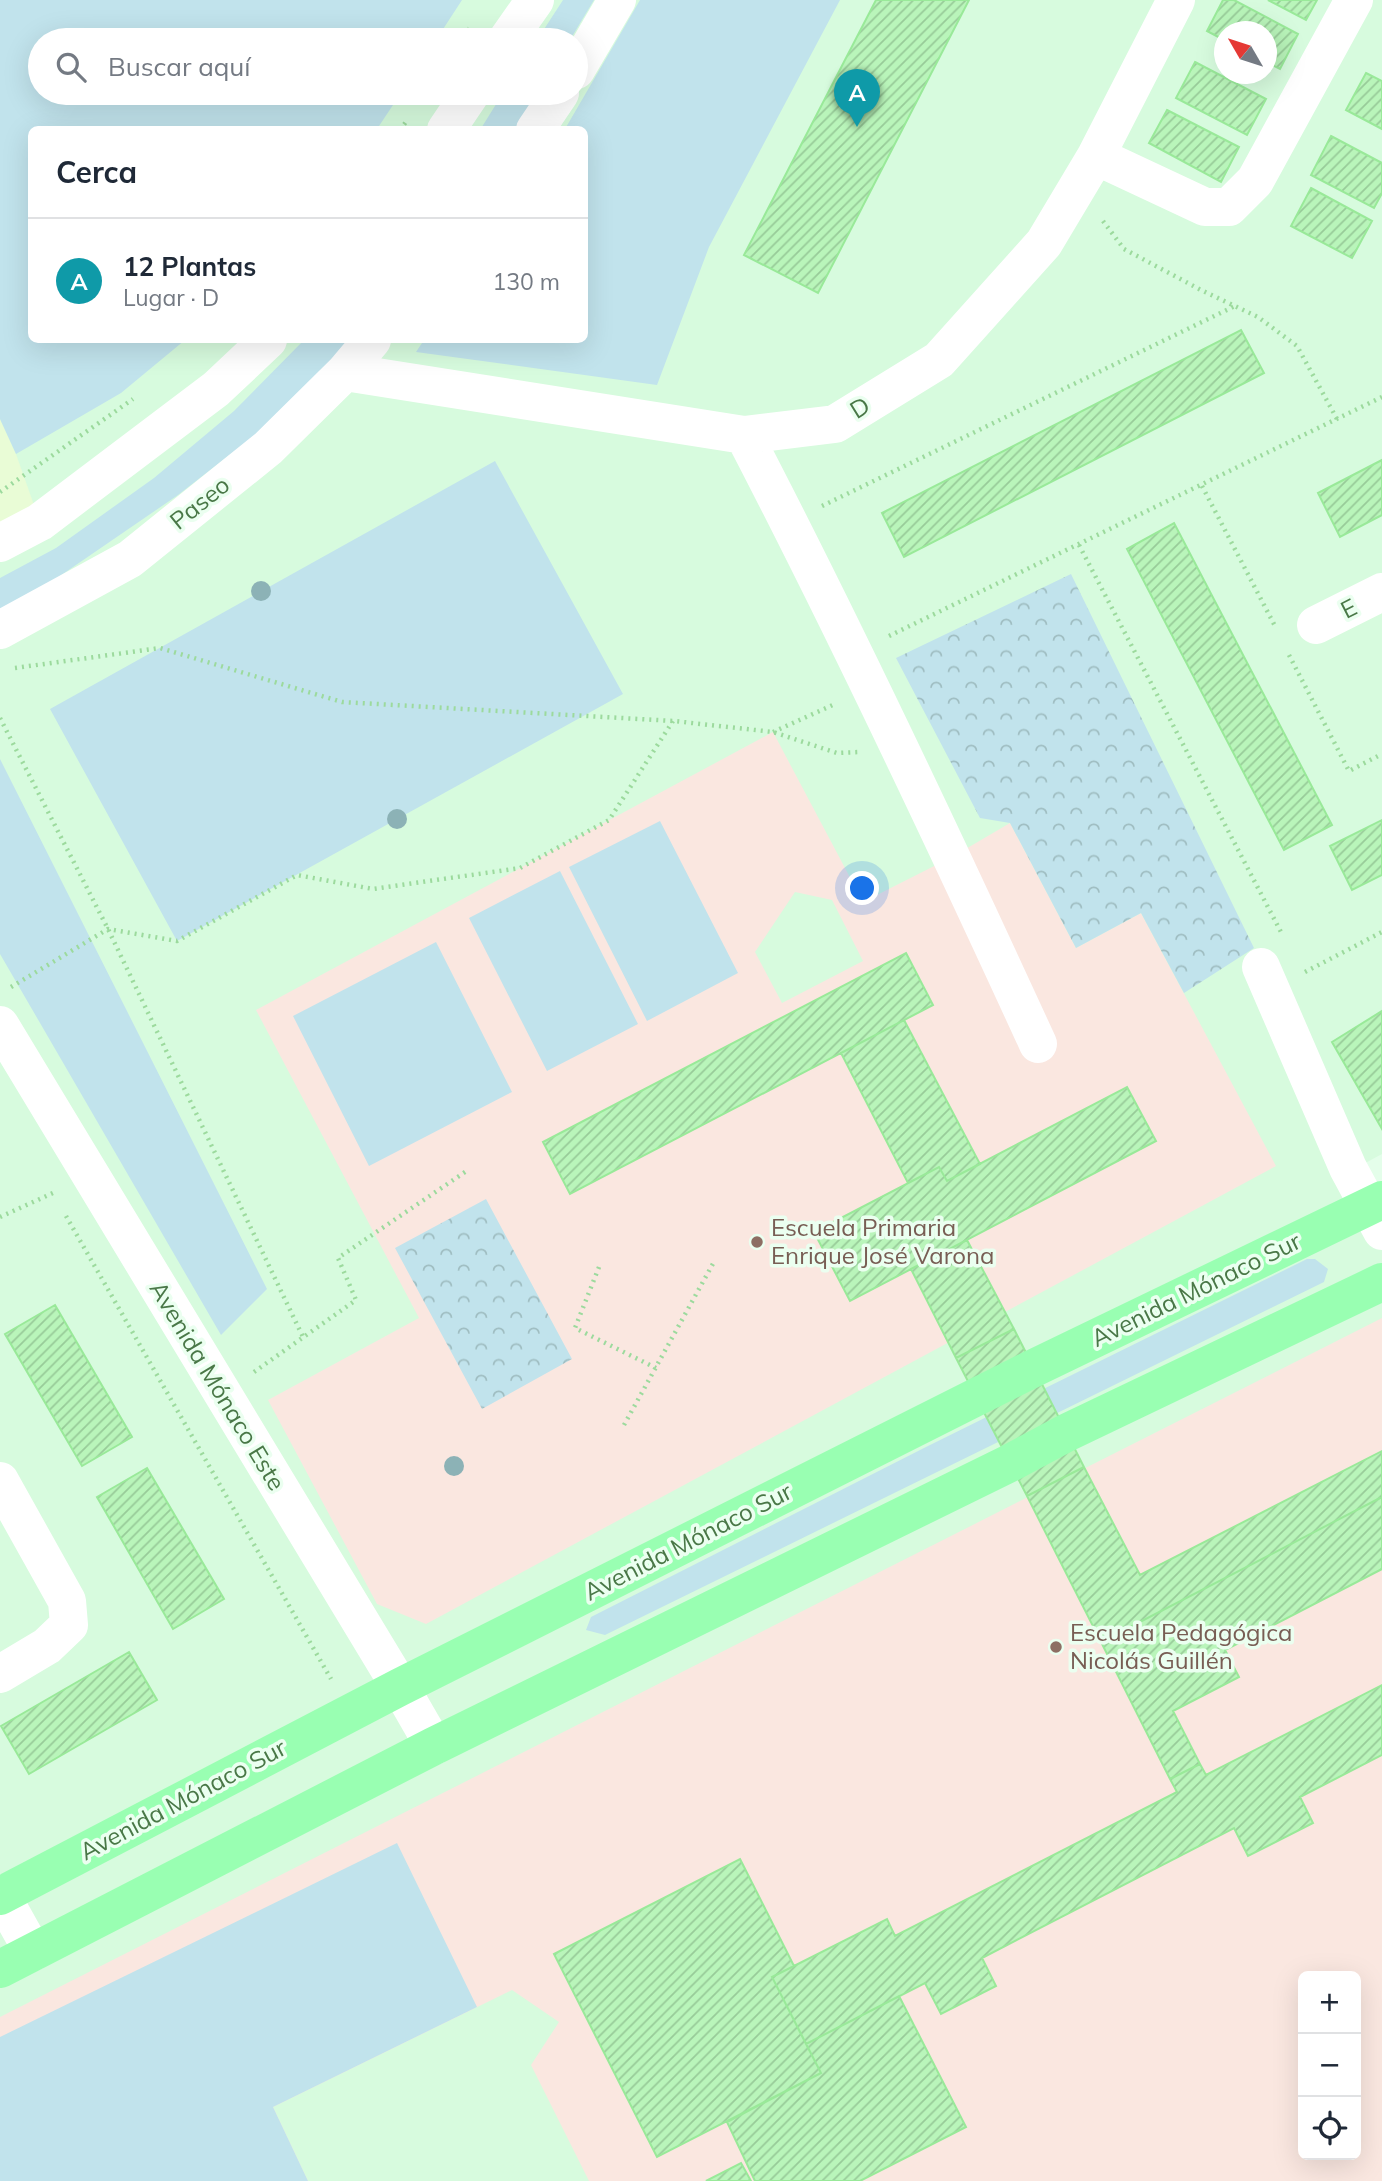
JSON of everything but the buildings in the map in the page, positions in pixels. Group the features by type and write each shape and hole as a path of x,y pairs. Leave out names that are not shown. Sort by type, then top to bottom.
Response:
{"main road":[{"name":"Avenida Mónaco Sur","path":"0,1895 400,1686 1034,1368 1377,1213"},
{"path":"16,1961 434,1746 1066,1433 1382,1282"}],"street":[{"path":"515,28 535,0"},
{"path":"588,50 617,0"},
{"name":"D","path":"345,372 744,435 835,424 939,360 1044,243 1087,171 1175,0"},
{"path":"1087,171 1205,207 1229,207 1255,181 1354,0"},
{"path":"449,126 463,105"},
{"path":"538,126 552,105"},
{"path":"0,543 40,522 194,406 265,343"},
{"name":"Paseo","path":"0,630 130,559 268,448 345,372 369,343"},
{"path":"744,435 871,687 1038,1044"},
{"name":"E","path":"1316,625 1382,592"},
{"path":"1261,967 1348,1168 1377,1213"},
{"name":"Avenida Mónaco Este","path":"0,1025 434,1746"},
{"path":"0,1481 67,1601 69,1625 47,1646 0,1674"},
{"path":"0,1895 16,1961"}],"path":[{"path":"1087,171 1124,249 1258,317 1297,346 1337,419"},
{"path":"789,522 1235,306"},
{"path":"0,492 137,396"},
{"path":"854,653 1382,397"},
{"path":"1079,545 1283,937"},
{"path":"13,668 160,648 342,702 674,720 773,732 837,753 901,752"},
{"path":"773,732 871,687"},
{"path":"0,718 108,929 303,1337"},
{"path":"0,994 108,929 177,942 297,875 373,889 520,868 609,820 674,720"},
{"path":"1303,973 1382,932"},
{"path":"222,1394 356,1300 338,1258 468,1170"},
{"path":"0,1217 53,1194 47,1182"},
{"path":"60,1205 334,1683"},
{"path":"624,1426 715,1261"},
{"path":"599,1267 575,1328 656,1368"}],"shaded area":[{"path":"0,0 1382,0 1382,1154 1345,1174 1382,1235 1382,2181 0,2181"},
{"path":"0,419 16,454 40,522 0,543"},
{"name":"Escuela Primaria Enrique José Varona","path":"773,732 863,902 952,857 1010,823 1076,948 1141,913 1276,1166 426,1624 377,1604 268,1400 419,1318 256,1010","holes":["795,892 832,900 863,961 782,1003 755,952"]},
{"name":"Escuela Pedagógica Nicolás Guillén","path":"1382,1318 1382,2181 589,2181 531,2065 559,2022 512,1990 273,2107 308,2181 0,2181 0,2017"}],"green space":[{"path":"0,0 462,0 444,28 28,28 28,105 393,105 379,126 28,126 28,343 181,343 121,393 16,454 0,419"},
{"path":"563,0 594,0 577,28 545,28"},
{"path":"640,0 840,0 709,247 657,385 416,352 422,343 588,343 588,126 567,126 579,105 588,105 588,89"},
{"path":"496,105 530,105 517,126 482,126"},
{"path":"301,343 348,343 254,436 178,495 57,578 0,609 0,578 56,548 154,478 234,411"},
{"path":"495,461 623,694 177,941 50,709"},
{"path":"1071,574 1254,948 1184,993 1141,913 1076,948 1010,823 980,818 896,658"},
{"path":"0,759 267,1289 221,1335 0,954"},
{"path":"660,821 738,973 647,1021 569,867"},
{"path":"560,871 638,1024 547,1071 469,918"},
{"path":"436,942 512,1092 369,1166 293,1016"},
{"path":"486,1199 572,1359 482,1409 395,1248"},
{"path":"1307,1259 1315,1259 1328,1269 1324,1282 605,1635 586,1630 591,1617 926,1447"},
{"path":"397,1843 477,2007 273,2107 308,2181 0,2181 0,2037"}],"place":[{"name":"12 Plantas","path":"857,127"},
{"name":"Escuela Primaria Enrique José Varona","path":"757,1242"},
{"name":"Escuela Pedagógica Nicolás Guillén","path":"1056,1647"}]}
